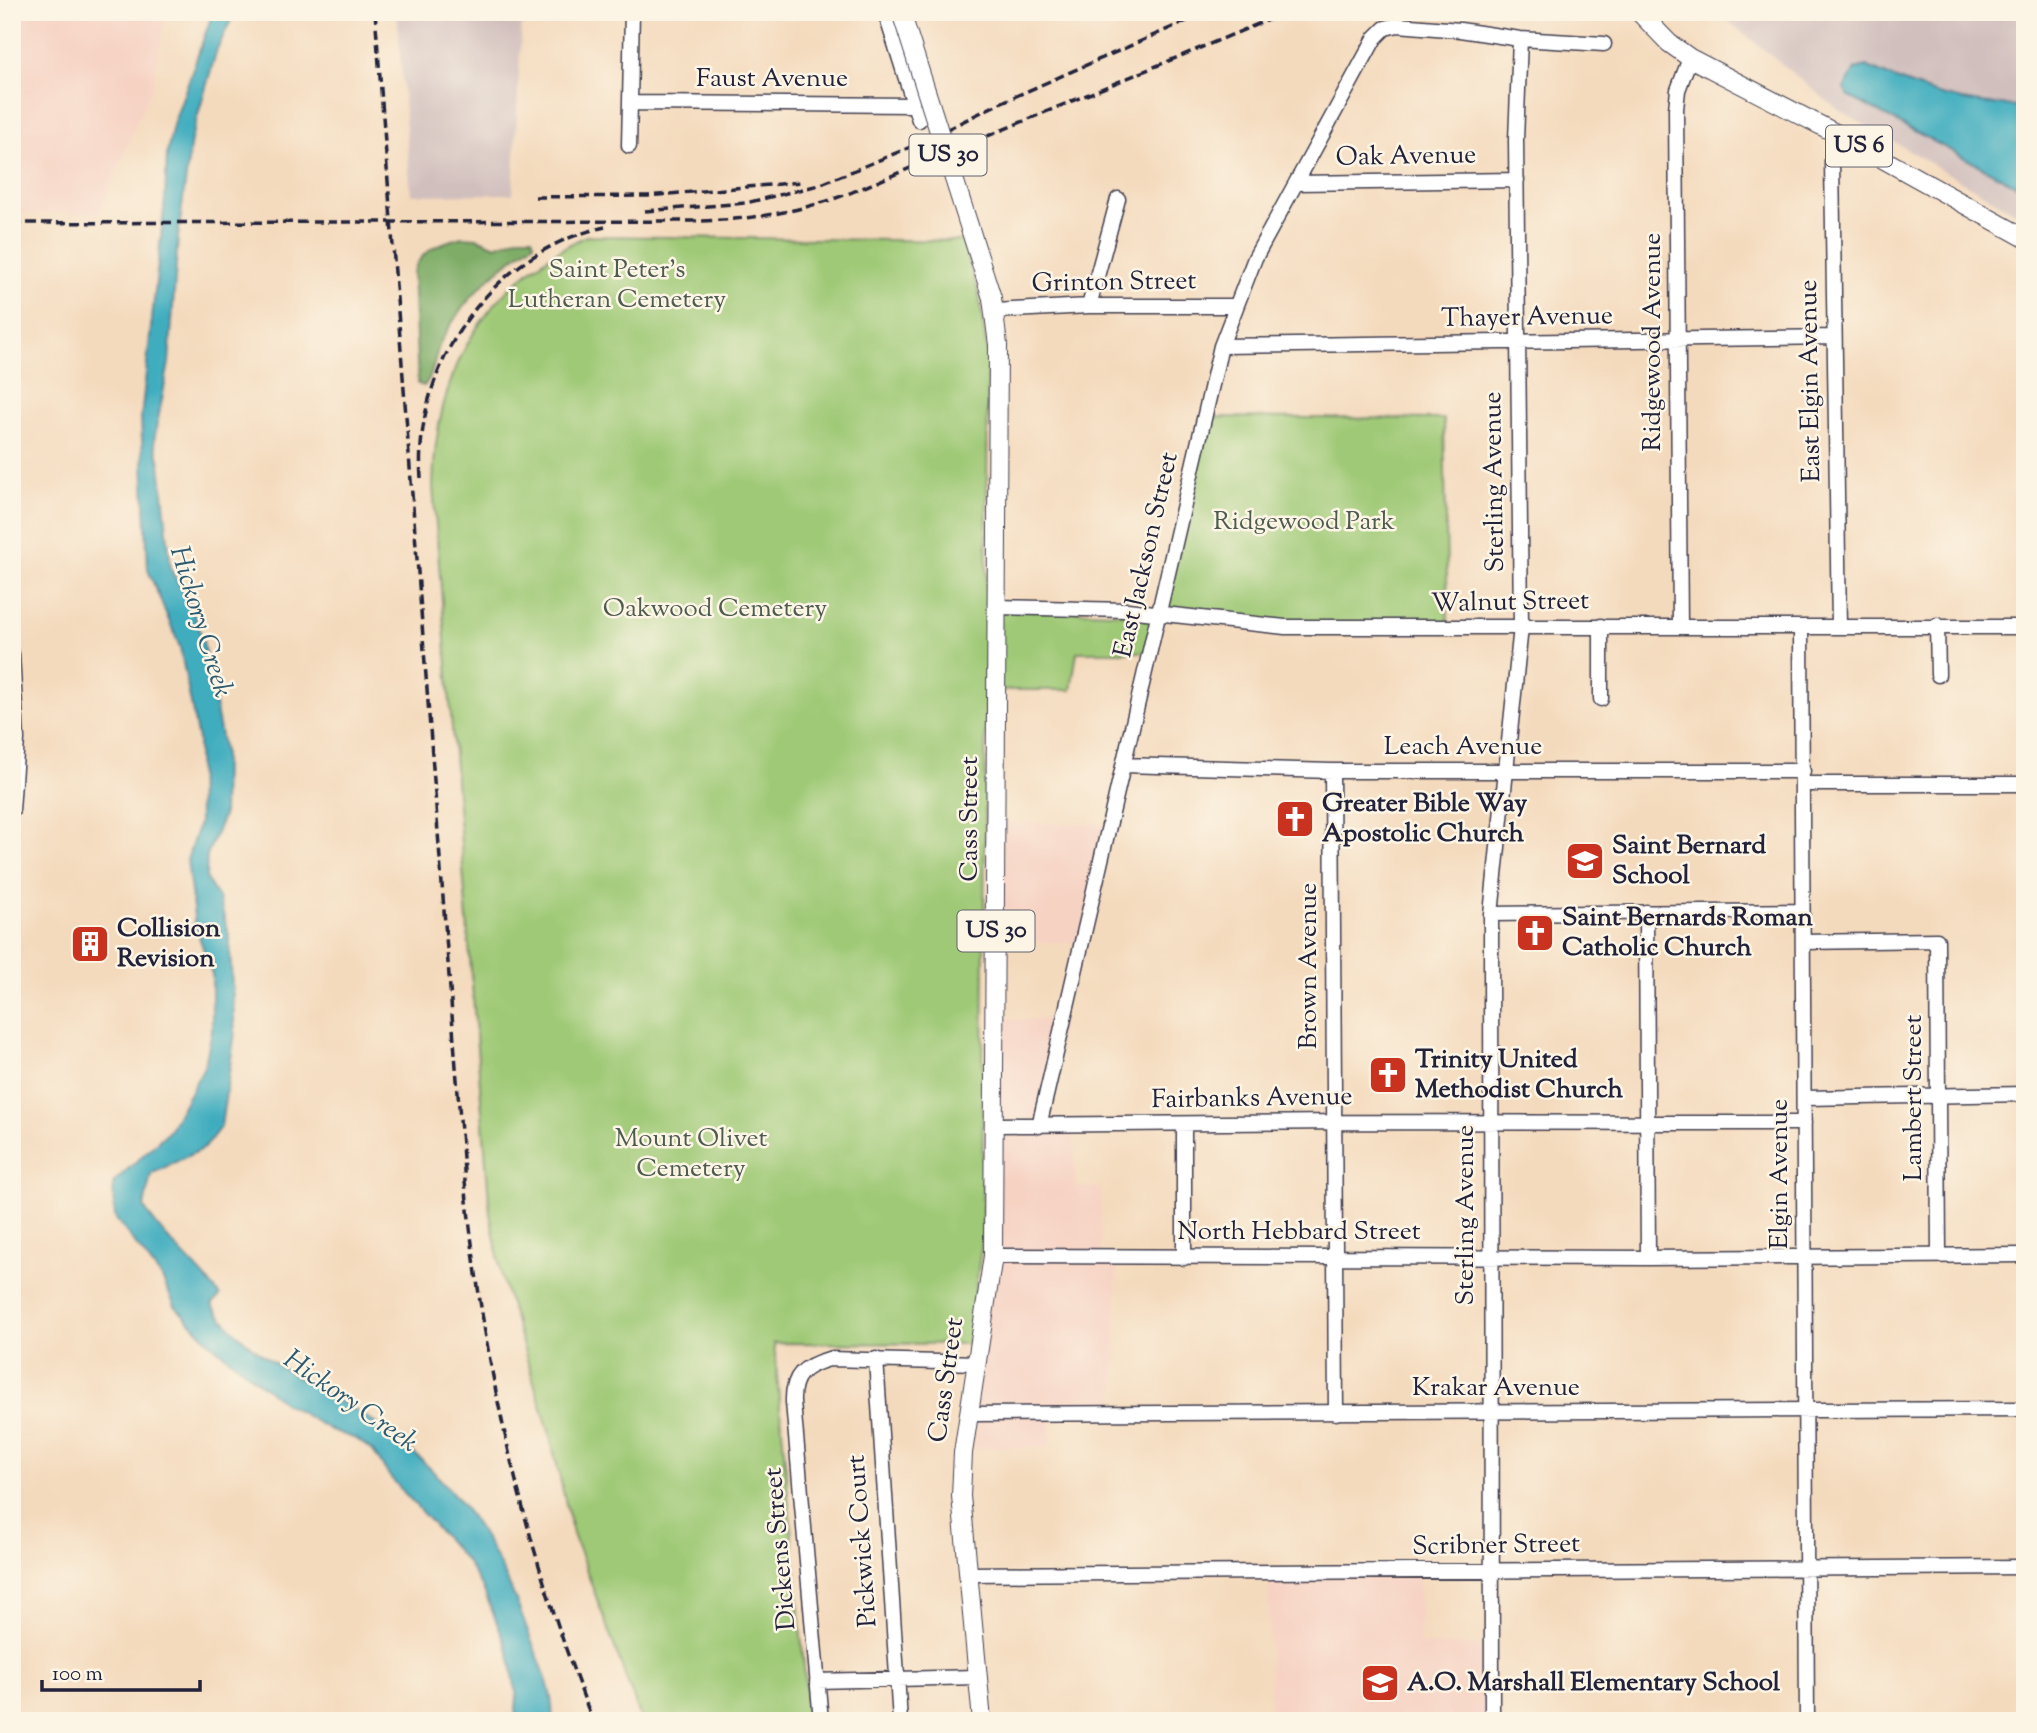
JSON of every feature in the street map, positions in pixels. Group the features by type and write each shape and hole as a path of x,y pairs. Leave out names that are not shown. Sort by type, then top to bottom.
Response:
{"main road":[{"name":"Cass Street","path":"901,12 994,304 998,345 993,1256 968,1413 961,1496 982,1721"},
{"name":"US 6","path":"1641,15 1669,43 1690,58 1843,137 2025,238"}],"street":[{"path":"629,146 632,12"},
{"path":"884,12 919,120"},
{"name":"East Jackson Street","path":"1039,1126 1221,346 1234,306 1255,258 1375,37 1385,28 1398,25 1460,30 1520,39"},
{"path":"1520,39 1604,44"},
{"name":"Sterling Avenue","path":"1492,1721 1491,914 1521,627 1517,180 1520,39"},
{"name":"Ridgewood Avenue","path":"1681,627 1676,341 1676,109 1678,90 1690,58"},
{"name":"Faust Avenue","path":"631,103 914,105"},
{"name":"East Elgin Avenue","path":"1839,627 1832,162 1843,137"},
{"name":"Oak Avenue","path":"1296,183 1517,180"},
{"path":"1089,306 1118,199"},
{"name":"Grinton Street","path":"994,304 1234,306"},
{"name":"Thayer Avenue","path":"1221,346 1834,337"},
{"name":"Walnut Street","path":"998,607 1127,610 1285,627 2025,627"},
{"path":"1937,625 1938,675"},
{"path":"1601,626 1601,699"},
{"name":"Elgin Avenue","path":"1801,627 1807,1721"},
{"path":"12,654 17,739 12,810"},
{"name":"Leach Avenue","path":"1123,765 2025,784"},
{"name":"Brown Avenue","path":"1332,771 1336,1413"},
{"path":"1491,914 1802,911"},
{"path":"1646,912 1648,1258"},
{"name":"Lambert Street","path":"1802,942 1937,940 1939,1255"},
{"path":"1804,1098 2025,1094"},
{"name":"Fairbanks Avenue","path":"995,1125 1334,1122 1804,1123"},
{"path":"1184,1124 1184,1258"},
{"name":"North Hebbard Street","path":"993,1256 1184,1258 1490,1255 1648,1258 2025,1255"},
{"name":"Dickens Street","path":"821,1721 793,1389 799,1373 810,1365 829,1359 876,1359"},
{"path":"876,1359 976,1363"},
{"name":"Pickwick Court","path":"876,1359 900,1721"},
{"name":"Krakar Avenue","path":"968,1413 1806,1412 2025,1409"},
{"name":"Scribner Street","path":"967,1574 2025,1567"},
{"path":"817,1681 977,1677"}],"shaded area":[{"path":"12,12 166,12 152,87 99,213 12,213"},
{"path":"397,12 522,12 513,194 411,195"},
{"path":"1717,12 2025,12 2025,218 1837,109"},
{"path":"998,823 1108,824 1081,944 997,940"},
{"path":"996,1019 1064,1019 1038,1126 1074,1126 1075,1187 1101,1188 1101,1258 1117,1259 1115,1413 1050,1412 1050,1447 965,1448 978,1362 996,1125"},
{"name":"A.O. Marshall Elementary School","path":"1419,1573 1420,1645 1490,1646 1490,1721 1271,1721 1268,1574"}],"green space":[{"path":"586,236 963,241 979,294 988,357 982,1242 968,1344 774,1343 809,1721 642,1721 573,1534 549,1431 502,1278 490,1213 433,487 436,446 443,407 455,371 471,338 492,308 518,281 549,257"},
{"path":"462,237 477,238 496,246 519,237 532,237 534,243 481,286 460,311 441,341 424,386 418,384 413,272 416,264 432,248"},
{"name":"Ridgewood Park","path":"1206,417 1444,419 1448,626 1286,626 1160,613"},
{"path":"999,608 1158,615 1149,652 1077,652 1071,690 999,690"}],"water":[{"path":"213,12 235,12 217,49 191,139 178,237 169,363 154,440 160,463 171,570 192,607 203,641 224,752 223,816 207,855 206,878 219,900 229,935 235,1033 221,1126 204,1148 151,1174 144,1207 161,1231 220,1296 212,1305 239,1336 289,1372 376,1423 432,1470 455,1496 495,1555 511,1588 548,1684 552,1721 515,1721 517,1697 509,1653 484,1591 466,1561 390,1477 373,1451 356,1439 331,1430 284,1403 209,1342 175,1306 162,1278 115,1218 113,1183 169,1131 205,1065 212,1030 212,974 195,925 187,860 199,823 198,740 180,647 148,570 141,418 165,200 167,153 173,125"},
{"path":"1866,66 1905,83 1962,100 2025,106 2025,190 1848,96 1844,89 1855,69"}],"railway":[{"path":"375,12 464,1171 472,1242 494,1382 526,1519 545,1587 593,1721"},
{"path":"645,211 746,203 819,185 913,146 1000,103 1207,12"},
{"path":"12,223 697,221 775,214 850,193 1287,12"},
{"path":"535,197 648,196 801,182"},
{"path":"421,478 422,435 430,394 446,355 468,319 495,287 527,260 564,240 605,227"}],"place":[{"name":"Greater Bible Way Apostolic Church","path":"1295,819"},
{"name":"Saint Bernard School","path":"1585,861"},
{"name":"Saint Bernards Roman Catholic Church","path":"1535,933"},
{"name":"Collision Revision","path":"90,944"},
{"name":"Trinity United Methodist Church","path":"1388,1075"},
{"name":"A.O. Marshall Elementary School","path":"1380,1683"}],"park label":[{"name":"Saint Peter's Lutheran Cemetery","path":"617,285"},
{"name":"Oakwood Cemetery","path":"715,609"},
{"name":"Mount Olivet Cemetery","path":"691,1154"}],"water label":[{"name":"Hickory Creek","path":"200,622"},
{"name":"Hickory Creek","path":"350,1402"}]}
